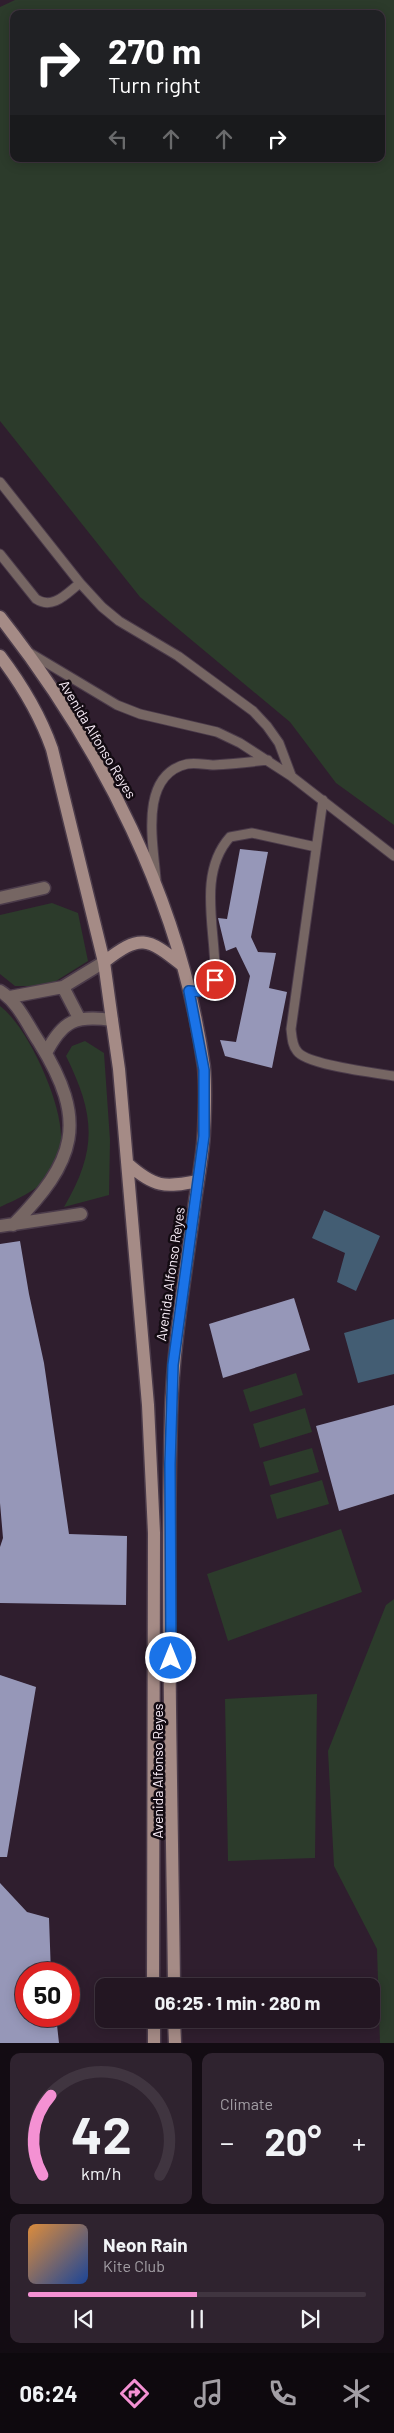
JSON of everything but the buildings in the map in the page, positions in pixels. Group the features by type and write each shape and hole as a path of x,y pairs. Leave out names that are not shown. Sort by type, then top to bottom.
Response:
{"main road":[{"name":"Avenida Alfonso Reyes","path":"0,617 27,651 102,770 136,837 182,964 204,1070 204,1136 172,1384 170,1464 174,1978"},
{"name":"Avenida Alfonso Reyes","path":"0,656 31,703 43,725 52,749 104,962 112,1020 128,1164 148,1405 154,1533 153,1978"},
{"path":"104,962 122,948 145,942 158,945 182,964"},
{"path":"128,1164 144,1178 160,1186 175,1186 198,1181"},
{"path":"154,2028 154,2043"},
{"path":"174,2028 175,2043"}],"street":[{"path":"0,898 44,888"},
{"path":"13,1225 39,1199 58,1171 69,1144 70,1115 59,1080 46,1053 5,994 63,987 104,962"},
{"path":"63,987 79,1018"},
{"path":"46,1053 54,1037 63,1027 79,1018 112,1020"},
{"path":"0,1226 82,1214"}],"lane":[{"path":"0,482 80,583 102,607 119,621 178,656 253,711 279,743 291,776"},
{"path":"0,554 36,599 43,604 53,603 80,583"},
{"path":"27,651 117,705 140,714 217,732 268,760 323,800 394,856"},
{"path":"157,891 152,838 154,796 162,779 173,768 190,763 214,765 268,760"},
{"path":"323,800 290,1029 292,1042 297,1052 307,1059 365,1072 394,1076"},
{"path":"189,991 197,992 206,989 215,980 210,882 221,847 230,836 252,833 316,847"}],"green space":[{"path":"15,0 394,0 394,825 336,783 290,722 140,597 0,421 0,7"},
{"path":"52,903 78,913 88,961 48,986 15,986 0,974 0,915"},
{"path":"0,1006 11,1016 21,1030 41,1066 60,1121 61,1140 54,1166 43,1182 37,1188 0,1207"},
{"path":"85,1041 104,1053 110,1140 109,1195 64,1207 83,1167 89,1132 83,1096 66,1056 72,1046"},
{"path":"296,1373 303,1395 250,1412 243,1390"},
{"path":"305,1408 312,1432 260,1448 253,1424"},
{"path":"312,1448 319,1472 270,1486 263,1462"},
{"path":"322,1480 329,1504 277,1519 270,1495"},
{"path":"341,1529 362,1592 228,1641 207,1574"},
{"path":"394,1599 394,2043 380,2043 380,1978 378,1978 377,1949 334,1866 328,1751 386,1605"},
{"path":"317,1694 315,1858 228,1861 225,1699"}],"water":[{"path":"324,1210 380,1236 356,1291 337,1282 345,1253 312,1238"},
{"path":"394,1319 394,1374 358,1383 344,1333"}],"route":[{"path":"171,1658 170,1464 173,1365 204,1136 204,1070 189,991 197,992 206,989 215,980"}]}
